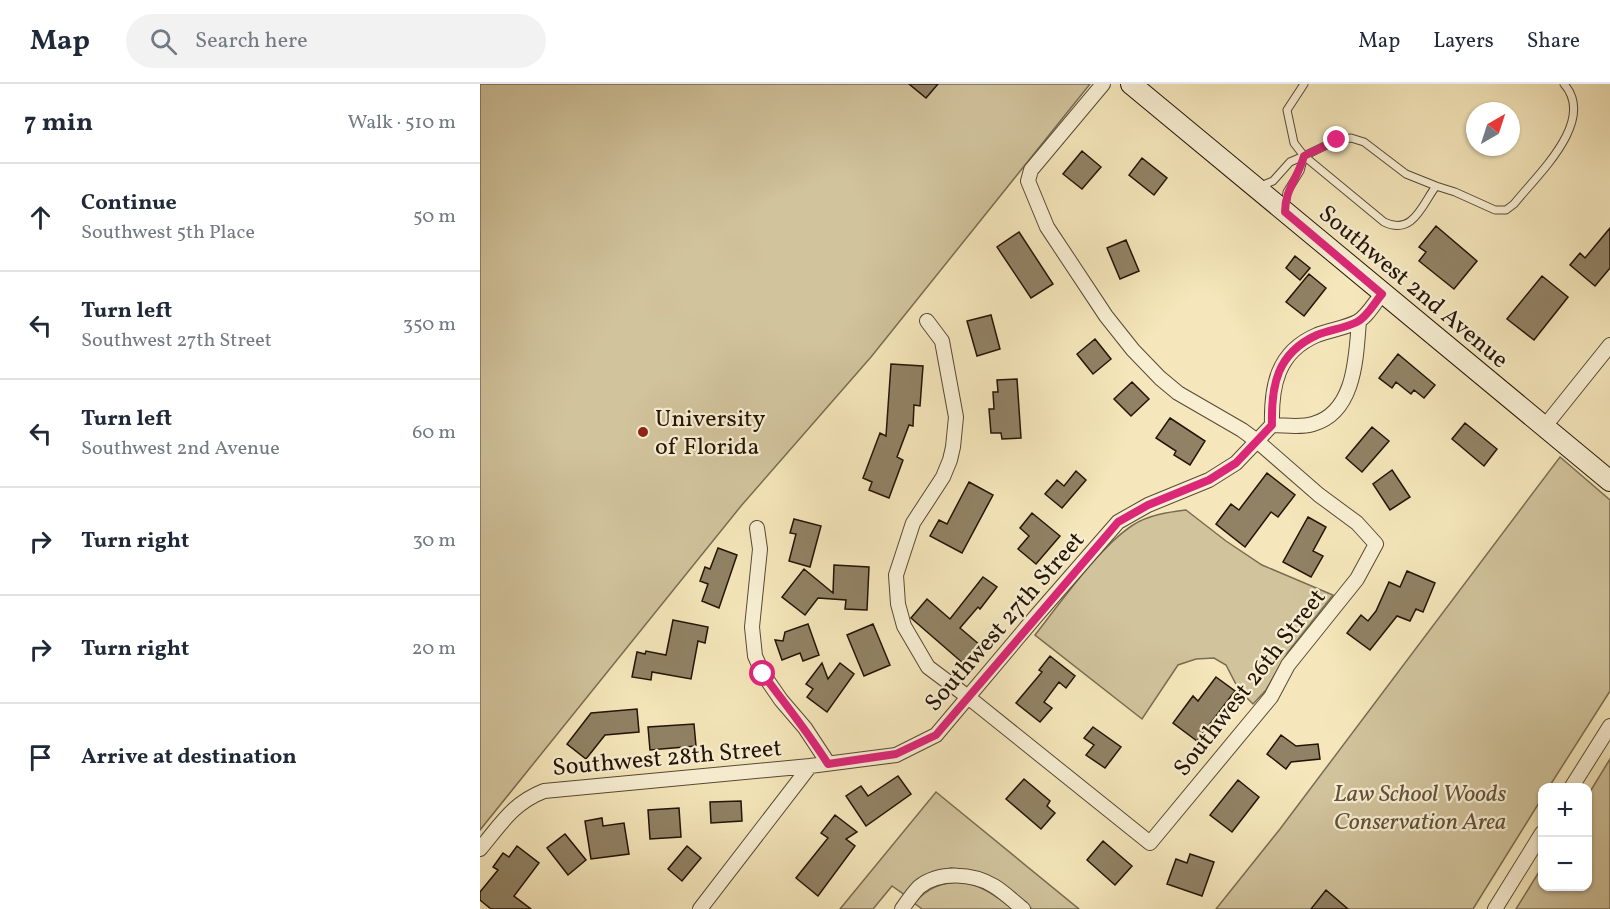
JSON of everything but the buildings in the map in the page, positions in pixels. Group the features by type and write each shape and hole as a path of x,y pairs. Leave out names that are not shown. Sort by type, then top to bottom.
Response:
{"main road":[{"name":"Southwest 2nd Avenue","path":"1131,84 1610,481"}],"street":[{"path":"1103,84 1031,170 1028,181 1047,227 1106,316 1133,350 1160,378 1178,393 1257,441"},
{"path":"1359,321 1353,375 1347,392 1335,409 1322,421 1313,424 1272,425 1274,384 1277,374 1290,355 1303,342 1318,334 1359,321 1382,294"},
{"path":"927,321 942,340 947,361 956,417 953,447 943,477 913,523 896,575 898,604 904,626 928,667 969,697"},
{"path":"1545,426 1610,345"},
{"name":"Southwest 27th Street","path":"810,766 896,754 936,735 1118,522 1148,505 1209,480 1236,463 1272,425"},
{"name":"Southwest 26th Street","path":"969,697 1150,843 1271,697 1288,665 1357,579 1376,544 1358,523 1319,495 1257,441"},
{"path":"757,528 760,549 752,627 755,656 763,674 805,728 828,764"},
{"path":"1574,783 1610,726"},
{"path":"700,909 810,766"},
{"name":"Southwest 28th Street","path":"480,849 516,806 528,797 544,790 810,766"},
{"path":"1495,909 1540,837"},
{"path":"902,909 919,887 950,875 993,885 1023,909"}],"lane":[{"path":"1304,84 1287,110 1294,143 1304,156 1384,222 1394,227 1402,227 1427,202 1436,186"},
{"path":"1256,188 1273,181 1290,162 1337,140 1350,138 1364,142 1406,174 1421,182 1455,192 1495,210 1506,210 1514,204 1563,144 1572,126 1575,107 1571,91 1564,84"},
{"path":"1285,212 1287,192 1300,171 1304,156"}],"green space":[{"name":"University of Florida","path":"480,84 1090,84 871,357 741,506 480,830"},
{"name":"Law School Woods Conservation Area","path":"1560,457 1610,500 1610,691 1552,783 1538,783 1538,804 1473,909 1216,909 1280,829"},
{"path":"1186,510 1262,565 1333,595 1288,652 1266,690 1253,704 1239,690 1226,665 1214,658 1196,659 1178,665 1142,719 1035,635 1081,576 1120,535 1133,525 1152,516"},
{"path":"1610,759 1610,909 1516,909 1538,873 1538,891 1592,891 1592,788"},
{"path":"936,792 1079,909 1032,909 995,880 951,868 939,871 905,895 892,886 873,909 840,909"},
{"path":"962,882 983,889 1013,909 922,909 914,903 924,893 935,887"}],"place":[{"name":"University of Florida","path":"643,432"}],"route":[{"path":"763,674 805,728 828,764 896,754 936,735 1118,522 1148,505 1209,480 1236,463 1272,425 1272,395 1277,374 1296,348 1318,334 1359,321 1382,294 1285,212 1287,192 1300,171 1304,156 1337,140"}]}
